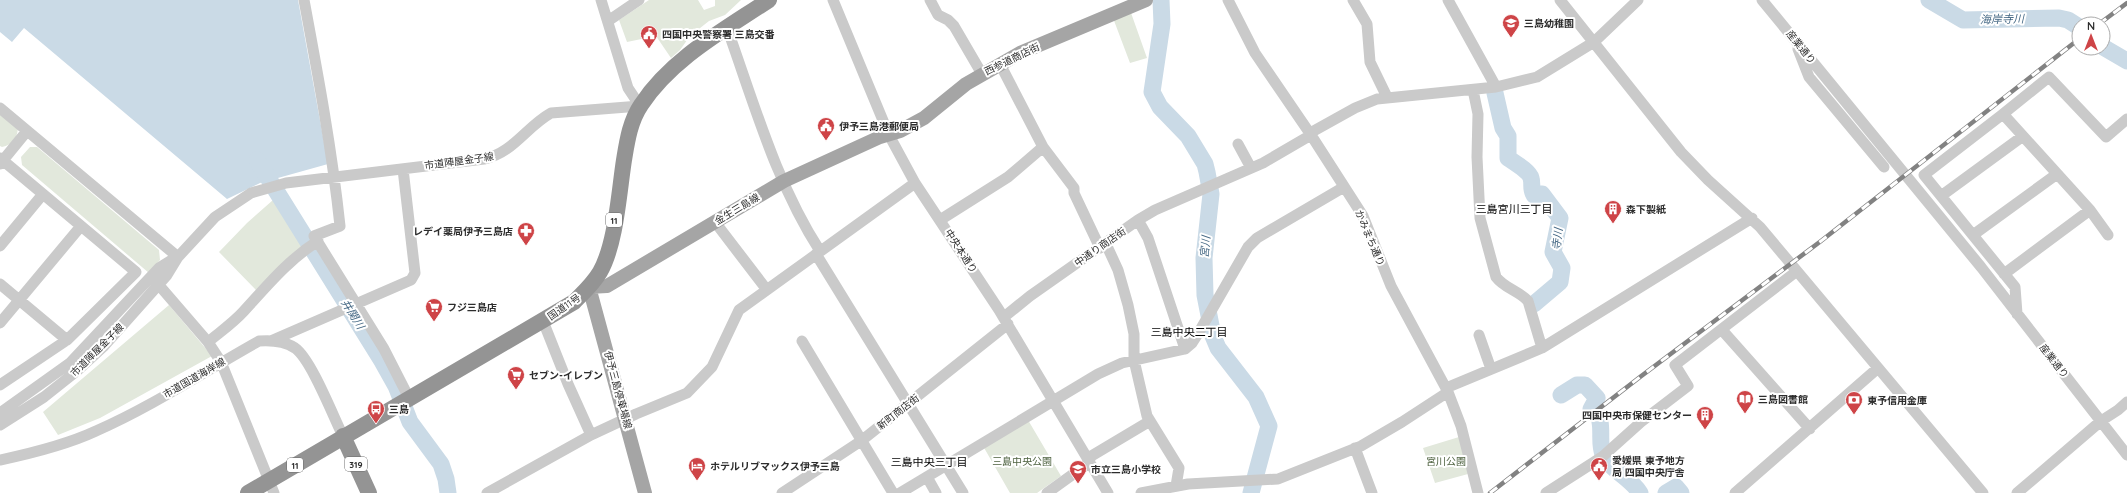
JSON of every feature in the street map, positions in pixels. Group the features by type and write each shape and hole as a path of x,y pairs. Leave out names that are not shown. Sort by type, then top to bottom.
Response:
{"highway":[{"name":"国道11号","path":"248,493 271,487 342,436 543,322 574,302 589,287 600,272 609,247 626,143 640,106 659,82 677,65 727,28 769,0"},
{"name":"319","path":"342,436 369,493"}],"main road":[{"name":"西参道商店街","path":"889,135 900,132 924,118 955,92 982,74 1020,53 1146,0"},
{"name":"金生三島線","path":"589,287 607,286 784,181 880,137 889,135"},
{"name":"伊予三島停車場線","path":"589,287 645,493"}],"street":[{"path":"304,0 335,178 340,226 314,236 384,349 402,402"},
{"path":"601,0 628,88 640,106"},
{"path":"608,21 639,0"},
{"name":"中央本通り","path":"833,0 889,135 915,183 1006,321 1108,493"},
{"path":"930,0 938,15 948,20 954,26 982,74"},
{"name":"かみまち通り","path":"1228,0 1255,52 1311,134 1363,216 1391,286 1447,390 1461,426 1478,493"},
{"path":"1353,0 1367,24 1370,62 1387,97"},
{"path":"1448,0 1496,87"},
{"path":"1560,0 1681,152 1708,180 1752,218 1983,493"},
{"name":"中通り商店街","path":"1006,321 1030,296 1138,220 1155,210 1263,163 1355,108 1387,97 1496,87 1537,77 1594,42 1638,0"},
{"name":"産業通り","path":"1762,0 1980,267 2127,455"},
{"path":"727,28 770,150 818,253 963,493"},
{"path":"1793,38 1809,76 1884,167"},
{"path":"1000,64 1043,147 1074,188 1074,193 1118,270 1128,305 1134,334 1134,360 1147,416 1179,468 1176,486"},
{"path":"2017,314 2015,287 1924,175 2049,77 2106,137 2127,119"},
{"path":"1473,90 1478,114 1477,157 1482,226 1496,277 1501,284 1524,297 1528,301 1542,348"},
{"name":"市道陣屋金子線","path":"1,420 44,397 78,370 103,347 167,275 178,257 215,217 228,207 252,193 286,183 335,178 496,156 507,150 543,118 551,113 640,106"},
{"path":"0,108 178,257"},
{"path":"2003,114 2090,210 2108,235"},
{"path":"0,385 67,340 136,272 1,161 27,131"},
{"path":"1941,196 2023,136"},
{"path":"1238,144 1251,168"},
{"path":"940,220 1008,177 1043,147"},
{"name":"市道国道海岸線","path":"0,460 54,447 96,431 140,409 259,341 273,340 411,280 415,273 403,169"},
{"path":"1973,235 2057,174"},
{"path":"487,493 592,435 690,391 712,367 739,310 915,183"},
{"path":"900,493 1053,399 1098,374 1134,360 1185,349 1199,332 1248,247 1257,238 1344,188"},
{"path":"0,246 43,194"},
{"path":"2004,274 2090,210"},
{"path":"1141,493 1157,492 1176,486 1278,480 1355,448 1402,422 1447,390 1491,368 1542,348 1752,218"},
{"path":"1138,220 1148,238 1185,349"},
{"path":"715,222 767,290"},
{"path":"0,323 81,226"},
{"path":"208,342 242,313 278,273 306,248 318,242"},
{"name":"市道陣屋金子線","path":"1,420 70,363 159,268 178,257"},
{"path":"1546,493 1559,489 1604,456 1641,422 1688,386 1675,365 1797,271"},
{"path":"0,284 67,340"},
{"path":"158,284 208,342 221,362 271,487"},
{"name":"新町商店街","path":"782,493 861,441 908,404 1006,321"},
{"path":"543,322 568,384 592,435"},
{"path":"1722,330 1810,429"},
{"path":"1479,335 1491,368"},
{"path":"273,340 285,343 296,349 306,360 342,436"},
{"path":"802,341 893,493"},
{"path":"1736,493 1878,368"},
{"path":"2018,493 2101,421 2127,402"},
{"path":"1047,493 1089,460 1150,421"},
{"path":"1355,448 1372,493"},
{"path":"927,477 936,493"}],"green space":[{"path":"649,0 698,0 704,10 715,6 715,0 741,0 725,15 709,21 690,36 680,50 671,58 656,36 627,42 619,20"},
{"path":"1130,10 1147,58 1130,63 1113,18"},
{"path":"0,114 18,128 17,135 12,143 2,147 0,146"},
{"path":"30,147 37,147 159,250 160,260 149,273 22,165 21,157"},
{"path":"273,200 303,246 257,291 219,252 247,223"},
{"path":"169,305 212,356 100,418 58,435 43,412"},
{"name":"三島中央公園","path":"1028,420 1061,476 1037,493 1010,493 983,446"},
{"name":"宮川公園","path":"1459,437 1468,474 1435,483 1423,448"}],"water":[{"path":"0,0 298,0 328,164 260,183 227,199 24,28 12,42 0,32"}],"waterway":[{"name":"宮川","path":"1161,0 1162,24 1152,92 1160,107 1188,136 1205,164 1211,194 1204,258 1205,295 1213,336 1218,348 1256,397 1269,426 1251,493"},
{"name":"海岸寺川","path":"1929,0 1963,20 2059,18 2071,22"},
{"name":"海岸寺川","path":"2111,52 2127,61"},
{"name":"寺川","path":"1495,93 1503,128 1508,136 1508,158 1530,175 1534,195 1542,194 1560,218 1553,252 1562,268 1560,282 1534,304"},
{"name":"井関川","path":"257,160 382,361 396,386 410,422 441,464 446,479 448,493"},
{"name":"寺川","path":"1561,395 1577,385 1585,385 1597,398 1591,409"},
{"name":"寺川","path":"1600,422 1601,447 1606,460 1640,493"},
{"name":"寺川","path":"1666,493 1676,487 1681,493"}],"railway":[{"path":"2110,16 2127,3"},
{"path":"1490,493 1640,377 1821,241 2071,45"}],"place":[{"name":"三島幼稚園","path":"1511,38"},
{"name":"四国中央警察署 三島交番","path":"649,49"},
{"name":"伊予三島港郵便局","path":"826,141"},
{"name":"森下製紙","path":"1613,224"},
{"name":"レデイ薬局伊予三島店","path":"526,246"},
{"name":"フジ三島店","path":"434,322"},
{"name":"セブン-イレブン","path":"516,390"},
{"name":"三島図書館","path":"1745,414"},
{"name":"東予信用金庫","path":"1854,415"},
{"name":"三島","path":"376,424"},
{"name":"四国中央市保健センター","path":"1705,430"},
{"name":"ホテルリブマックス伊予三島","path":"697,481"},
{"name":"愛媛県 東予地方 局 四国中央庁舎","path":"1599,481"},
{"name":"市立三島小学校","path":"1078,484"}],"district":[{"name":"三島宮川三丁目","path":"1514,209"},
{"name":"三島中央二丁目","path":"1189,332"},
{"name":"三島中央三丁目","path":"929,462"}]}
